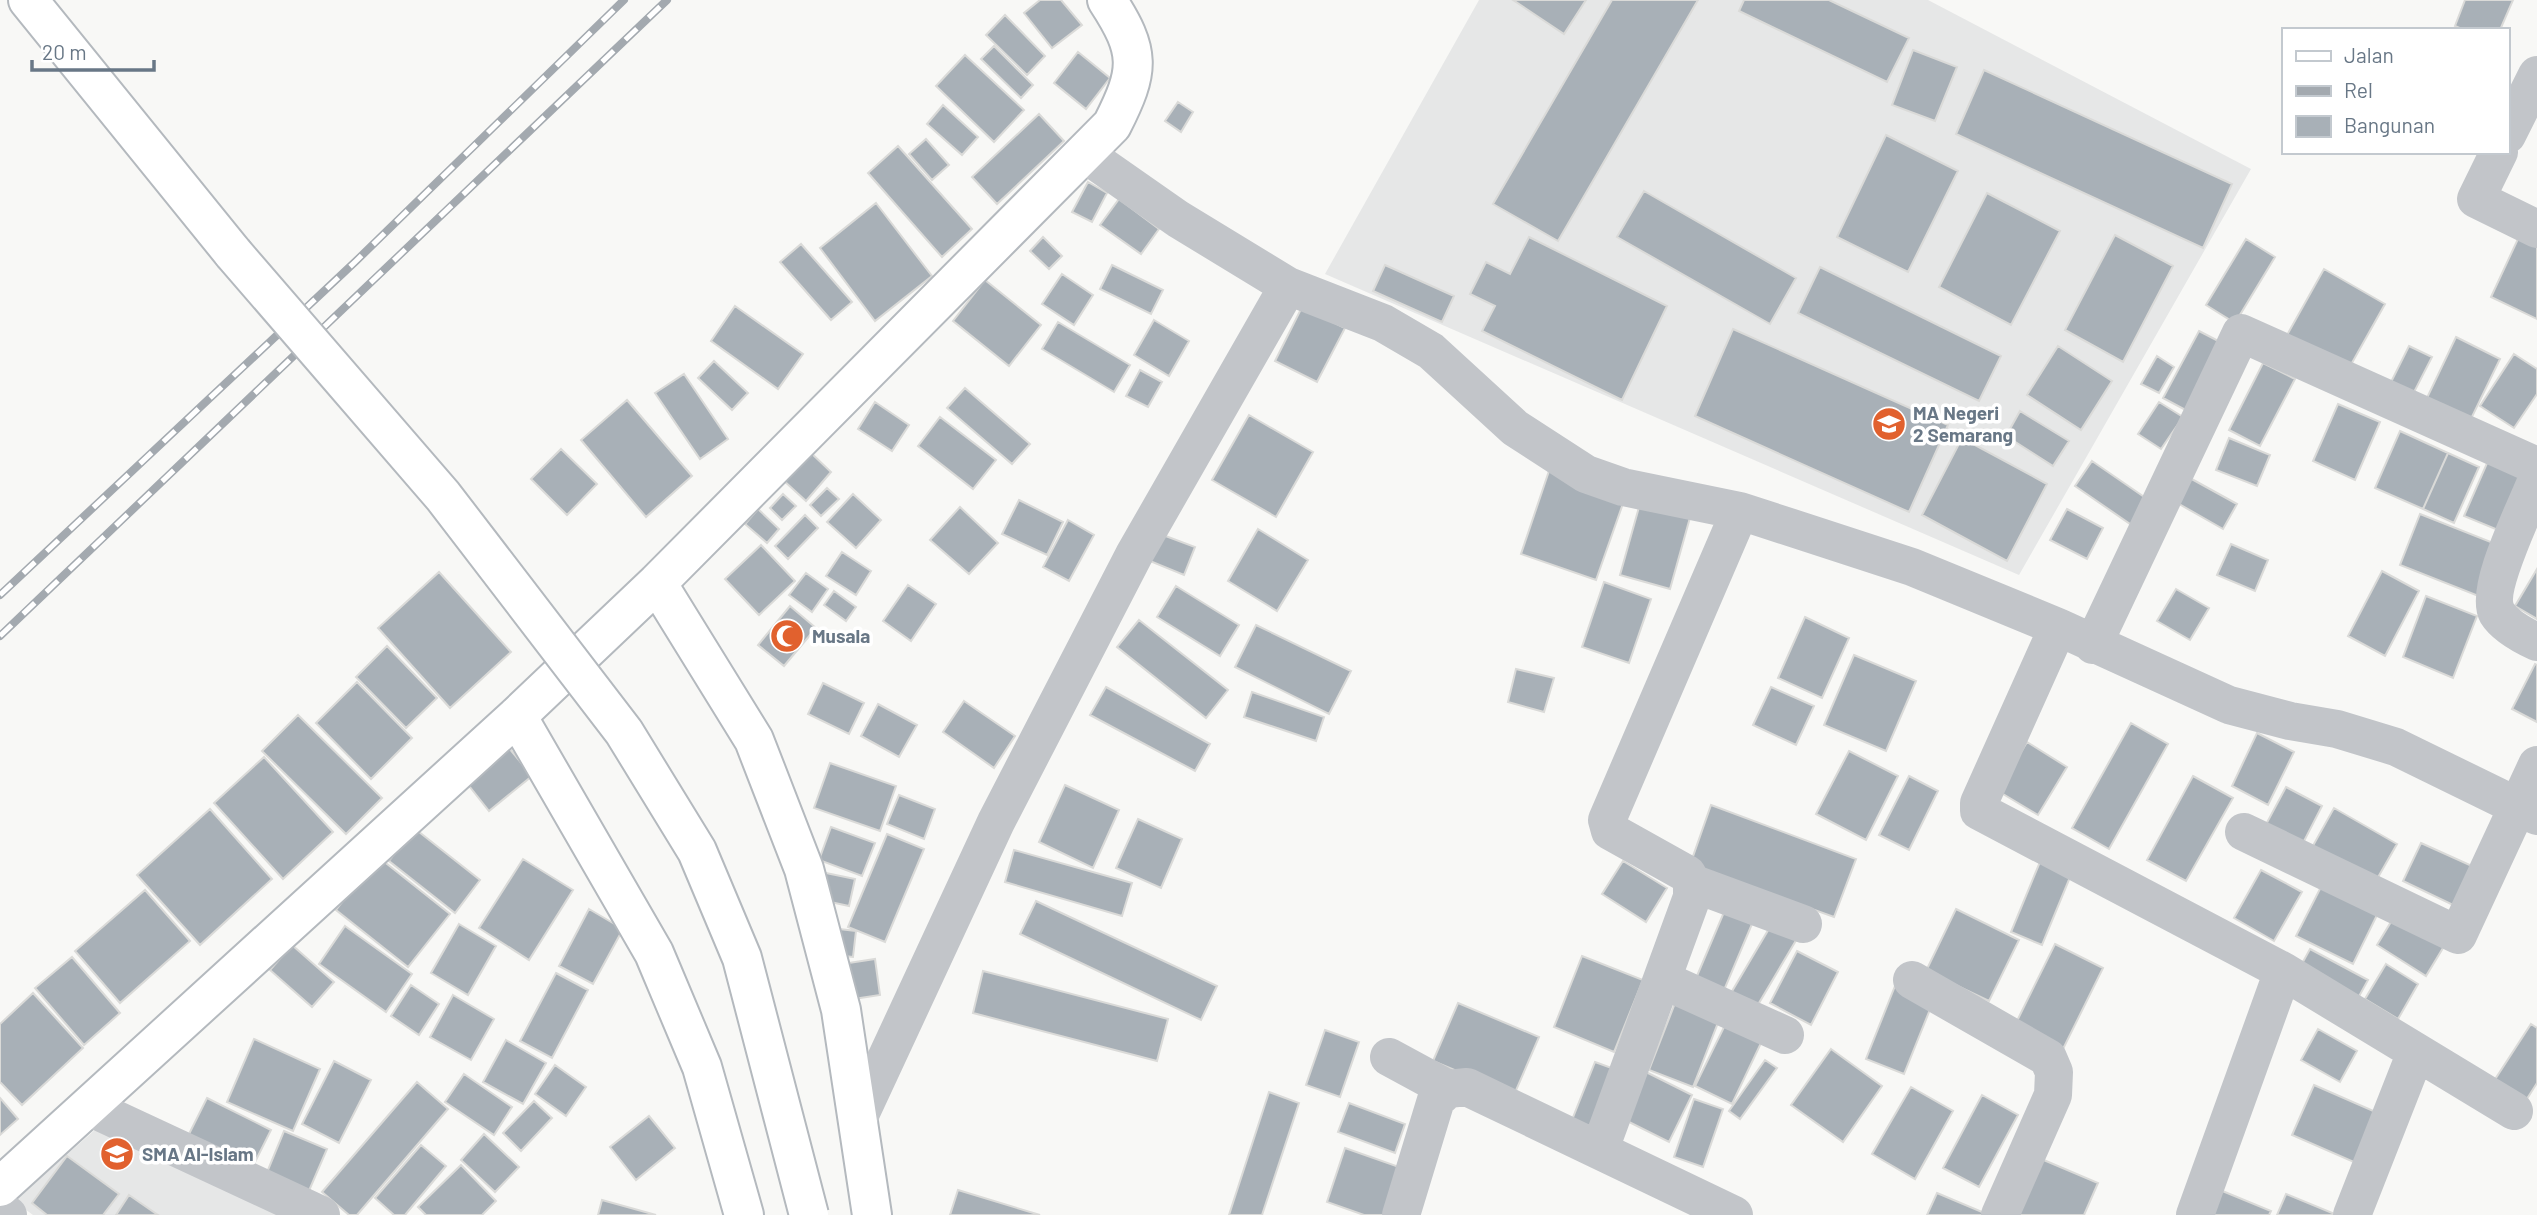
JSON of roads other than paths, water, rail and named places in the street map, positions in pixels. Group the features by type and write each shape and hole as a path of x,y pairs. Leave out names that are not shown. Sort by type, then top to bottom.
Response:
{"street":[{"path":"28,0 233,254 443,496 624,732 697,851 742,958 809,1215"},
{"path":"0,1187 517,716 657,583 1085,154 1112,125 1133,76 1131,43 1107,0"},
{"path":"2509,131 2537,75"},
{"path":"1085,154 1178,219 1288,286 1383,323 1431,351 1515,428 1586,474 1623,487 1740,511 1912,567 2058,627 2229,705 2290,721 2337,729 2396,747 2527,812"},
{"path":"2498,154 2476,199 2537,229"},
{"path":"858,1119 996,822 1134,555 1288,286"},
{"path":"2093,645 2241,333 2537,466"},
{"path":"2537,479 2494,589 2497,612 2510,626 2537,642"},
{"path":"1601,1149 1692,897 1692,883 1687,874 1610,831 1607,820 1740,511"},
{"path":"657,583 754,740 804,869 841,1010 872,1215"},
{"path":"2058,627 1979,803 1979,811 2283,971 2514,1111"},
{"path":"517,716 654,953 702,1067 744,1215"},
{"path":"2244,832 2458,935 2527,812 2537,765"},
{"path":"1692,883 1803,924"},
{"path":"2195,1215 2283,971"},
{"path":"1663,980 1784,1035"},
{"path":"1912,980 2048,1058 2054,1072 2053,1095 2000,1215"},
{"path":"2352,1215 2416,1052"},
{"path":"1389,1057 1448,1089 1467,1087 1734,1215"},
{"path":"1401,1215 1436,1100 1448,1089"},
{"path":"89,1107 321,1215"},
{"path":"0,1210 8,1215"}],"railway":[{"path":"0,595 356,261 624,0"},
{"path":"0,636 667,0"}],"place":[{"name":"MA Negeri 2 Semarang","path":"1889,424"},
{"name":"Musala","path":"787,636"},
{"name":"SMA Al-Islam","path":"117,1154"}]}
